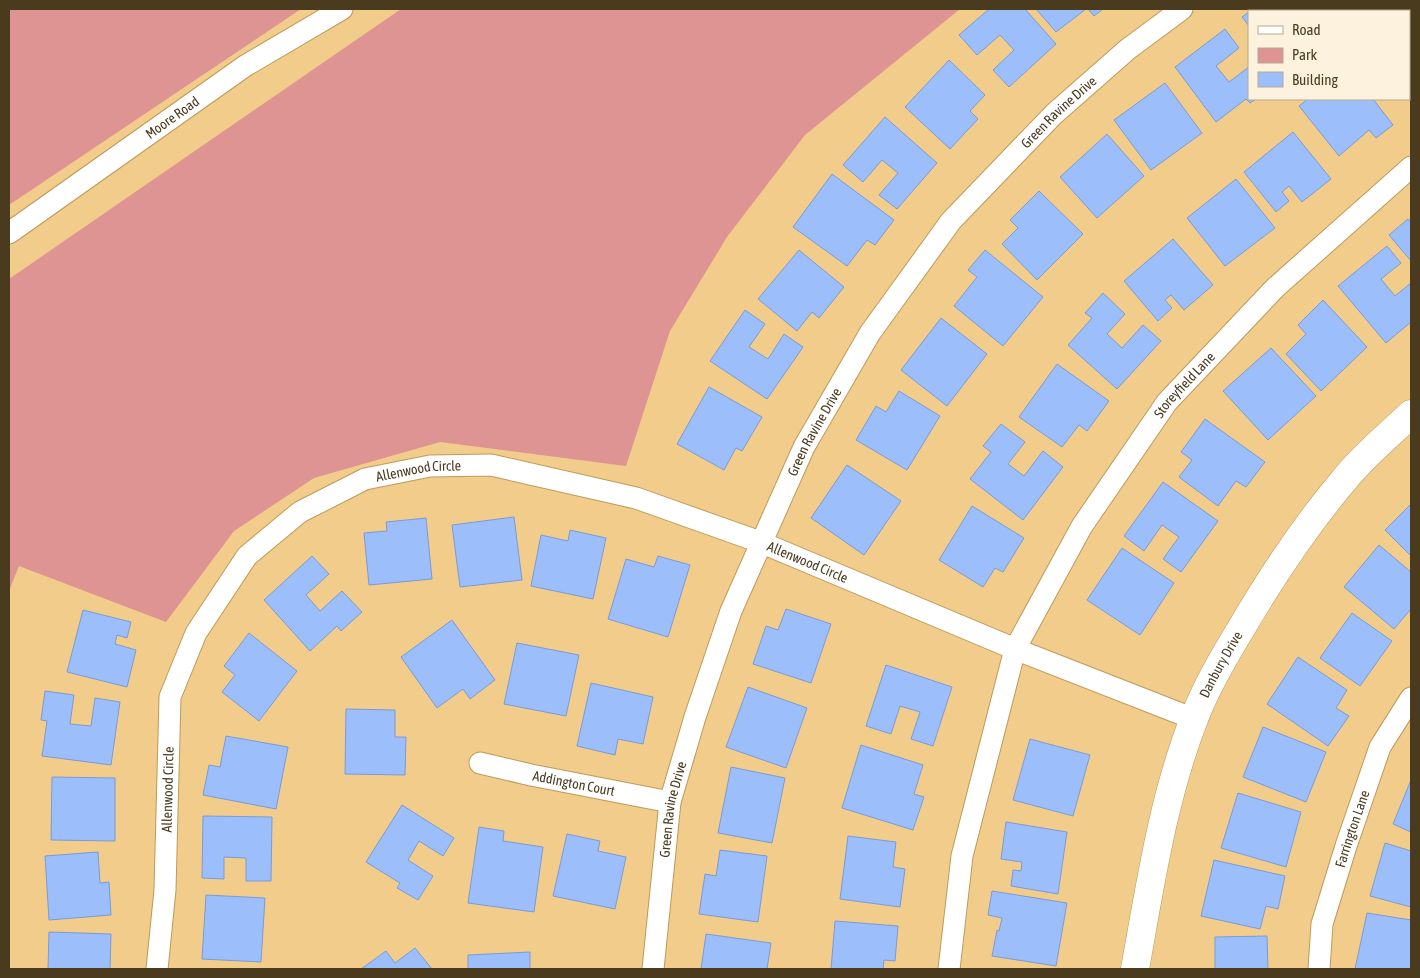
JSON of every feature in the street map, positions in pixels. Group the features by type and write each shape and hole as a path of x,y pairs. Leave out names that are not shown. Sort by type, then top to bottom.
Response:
{"street":[{"name":"Moore Road","path":"9,233 245,66 342,9"},
{"name":"Green Ravine Drive","path":"653,969 670,802 728,620 760,542 804,447 870,333 951,221 1054,114 1128,49 1182,9"},
{"name":"Storeyfield Lane","path":"1015,649 1082,526 1167,402 1275,288 1411,167"},
{"name":"Danbury Drive","path":"1135,969 1155,856 1194,719 1222,660 1253,607 1300,536 1345,478 1411,414"},
{"name":"Allenwood Circle","path":"157,969 166,890 170,697 196,633 247,556 300,512 365,479 430,466 491,466 636,498 760,542 1015,649 1194,719"},
{"path":"949,969 962,856 1015,649"},
{"name":"Farrington Lane","path":"1319,969 1322,924 1346,846 1380,747 1411,698"},
{"name":"Addington Court","path":"480,763 532,776 670,802"}],"green space":[{"path":"9,9 301,9 9,205"},
{"path":"401,9 960,9 805,135 727,237 670,331 626,466 440,442 314,478 234,531 166,622 19,566 9,591 9,279"}],"building":[{"path":"989,9 1025,9 1056,44 1009,87 993,70 1014,50 1000,35 977,55 959,35"},
{"path":"1036,9 1086,9 1056,32"},
{"path":"1088,9 1103,9 1094,16"},
{"path":"1281,9 1282,10 1250,10"},
{"path":"1315,9 1316,10 1286,10"},
{"path":"1248,13 1248,25 1242,17"},
{"path":"1225,29 1239,48 1216,66 1229,82 1248,68 1248,100 1254,100 1250,103 1246,99 1216,122 1175,67"},
{"path":"949,60 985,95 970,111 978,119 950,149 905,107"},
{"path":"1165,83 1202,133 1151,170 1114,120"},
{"path":"1307,100 1374,100 1393,125 1376,138 1369,130 1339,156 1299,106"},
{"path":"885,117 937,163 897,209 879,195 898,173 882,160 863,182 843,165"},
{"path":"1293,132 1331,179 1302,202 1289,186 1282,192 1289,201 1276,212 1244,172"},
{"path":"1107,134 1144,176 1097,218 1060,177"},
{"path":"832,174 894,220 875,245 867,240 847,266 793,227"},
{"path":"1236,179 1275,228 1225,266 1187,218"},
{"path":"1039,191 1083,234 1037,280 1002,244 1018,228 1010,220"},
{"path":"1408,219 1411,223 1411,261 1389,235"},
{"path":"1173,239 1213,285 1184,310 1171,295 1165,300 1172,308 1158,321 1124,281"},
{"path":"1387,246 1401,263 1381,279 1395,296 1411,283 1411,322 1386,343 1338,286"},
{"path":"799,250 844,287 819,318 812,312 797,331 758,299"},
{"path":"985,250 1043,297 1003,346 954,306 977,277 968,270"},
{"path":"1103,293 1125,314 1107,334 1122,348 1143,325 1161,341 1117,389 1068,345 1092,318 1085,313"},
{"path":"1323,300 1367,347 1321,391 1286,354 1306,334 1298,325"},
{"path":"745,310 765,324 749,347 768,359 784,334 803,347 767,399 710,361"},
{"path":"941,318 987,354 947,406 901,370"},
{"path":"1271,348 1316,396 1268,440 1223,391"},
{"path":"1057,364 1109,401 1087,431 1079,425 1062,447 1019,417"},
{"path":"709,387 762,417 742,451 736,448 724,470 677,444"},
{"path":"899,391 940,416 907,470 856,440 876,406 886,412"},
{"path":"1205,419 1265,462 1246,487 1236,481 1218,506 1179,477 1192,460 1181,452"},
{"path":"1001,424 1025,442 1008,464 1024,476 1043,451 1063,467 1023,520 970,479 991,452 983,446"},
{"path":"847,465 901,501 864,555 811,518"},
{"path":"1163,482 1218,521 1181,572 1163,559 1179,537 1162,525 1144,551 1124,536"},
{"path":"1411,504 1411,556 1385,530"},
{"path":"972,506 1024,538 1003,572 995,568 983,587 939,560"},
{"path":"514,517 522,580 460,587 452,525"},
{"path":"426,518 432,579 369,585 364,533 387,531 386,522"},
{"path":"570,530 606,538 593,599 531,586 541,535 568,541"},
{"path":"1379,545 1411,572 1411,609 1394,629 1344,587"},
{"path":"1122,548 1174,583 1140,635 1087,600"},
{"path":"312,556 329,574 306,595 320,611 342,591 362,612 341,631 337,626 310,651 264,600"},
{"path":"658,556 690,565 668,637 608,619 626,559 654,567"},
{"path":"786,609 831,624 811,683 753,664 766,626 778,630"},
{"path":"83,610 131,622 127,638 117,635 115,644 136,650 127,687 67,672"},
{"path":"1352,613 1392,641 1360,686 1320,658"},
{"path":"452,620 495,680 470,699 463,689 437,708 401,657"},
{"path":"249,633 297,671 259,721 222,692 235,675 224,666"},
{"path":"517,643 579,655 566,716 504,704"},
{"path":"1298,657 1347,690 1336,708 1349,716 1328,746 1267,704"},
{"path":"886,665 952,687 933,746 911,739 920,712 900,706 891,734 866,726"},
{"path":"591,683 653,697 643,744 618,739 615,755 577,746"},
{"path":"748,687 807,708 786,768 726,747"},
{"path":"45,691 74,695 70,724 91,726 95,698 120,702 111,765 42,756 47,721 41,720"},
{"path":"346,709 395,710 395,737 406,737 405,775 345,774"},
{"path":"1263,727 1326,752 1306,802 1243,777"},
{"path":"226,736 288,747 276,809 203,795 209,765 220,767"},
{"path":"1030,739 1090,755 1073,816 1013,800"},
{"path":"861,745 923,765 914,794 924,797 913,830 842,808"},
{"path":"731,767 785,778 772,843 718,833"},
{"path":"52,777 115,778 115,841 51,840"},
{"path":"1411,780 1411,832 1393,824"},
{"path":"1238,793 1301,812 1286,867 1221,848"},
{"path":"402,805 454,838 443,856 419,841 408,860 433,876 418,900 397,888 400,883 366,862"},
{"path":"203,816 272,817 271,881 246,881 246,858 224,857 224,879 202,878"},
{"path":"1006,822 1067,832 1058,894 1011,886 1013,870 1021,871 1022,862 1001,859"},
{"path":"479,827 504,831 503,841 543,847 534,912 468,903"},
{"path":"567,834 600,841 598,851 626,857 615,909 553,896"},
{"path":"848,836 896,842 893,867 905,869 900,907 840,899"},
{"path":"1385,843 1411,851 1411,907 1370,896"},
{"path":"720,850 767,856 758,922 699,914 705,874 716,876"},
{"path":"98,852 100,883 109,882 111,915 49,920 45,856"},
{"path":"1214,860 1285,876 1278,909 1266,906 1260,929 1201,916"},
{"path":"992,891 1067,903 1056,966 992,956 997,930 999,931 1002,918 988,915"},
{"path":"206,895 265,898 261,962 202,959"},
{"path":"1367,913 1411,920 1411,969 1355,969"},
{"path":"835,921 898,926 895,961 884,960 883,969 831,969"},
{"path":"49,932 111,934 110,969 48,969"},
{"path":"706,934 771,943 767,969 701,969"},
{"path":"1267,936 1268,969 1215,969 1215,937"},
{"path":"415,948 432,969 361,969 386,951 395,963"},
{"path":"530,952 530,969 468,969 468,955"}]}
